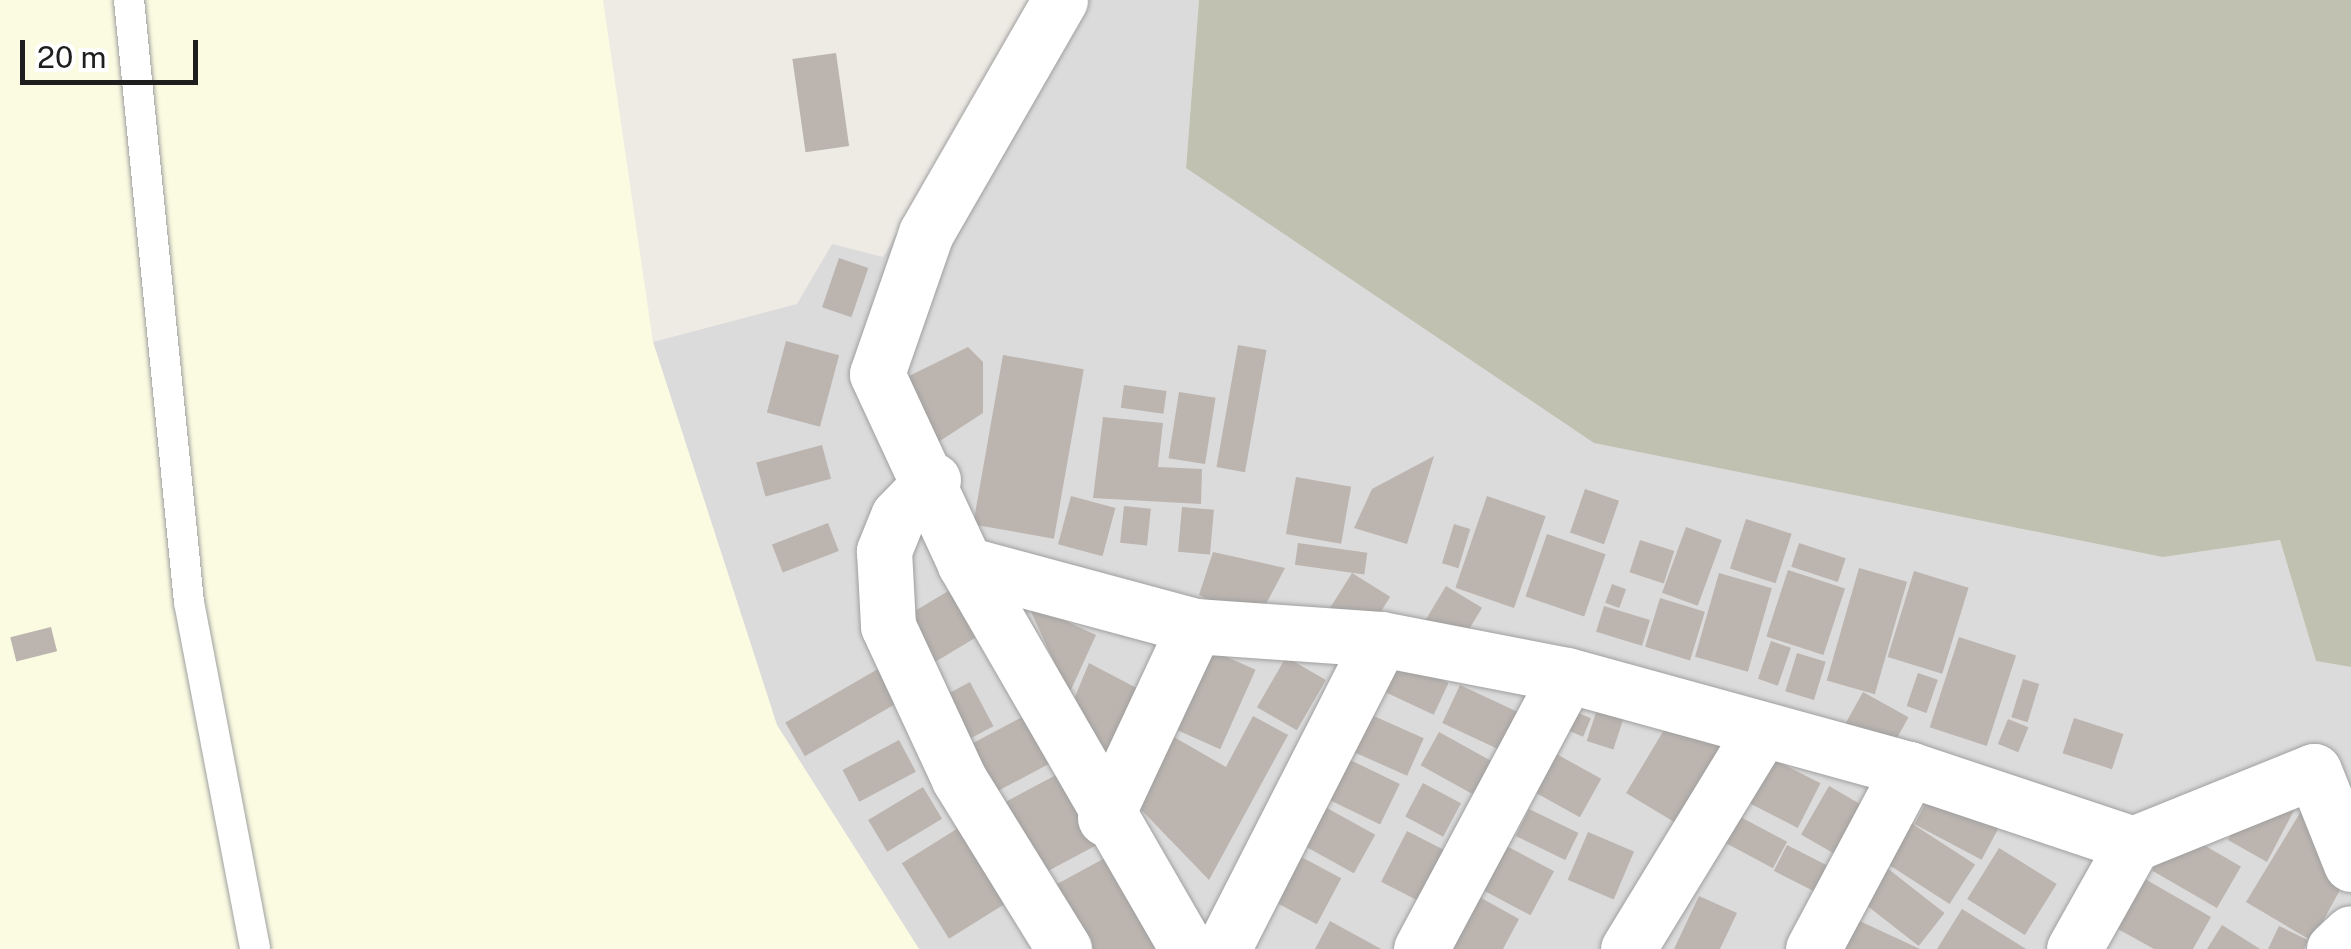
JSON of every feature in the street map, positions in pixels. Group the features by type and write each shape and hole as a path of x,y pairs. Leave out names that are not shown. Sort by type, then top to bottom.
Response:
{"street":[{"path":"1060,0 894,303 877,374 933,480 965,564 1105,818 1186,949"},
{"path":"933,480 898,516 884,551 888,626 958,779 1064,949"},
{"path":"965,564 1195,626 1380,639 1567,675 1760,733 1909,770 2133,844"},
{"path":"1105,818 1195,626"},
{"path":"1223,949 1380,639"},
{"path":"1420,949 1567,675"},
{"path":"1628,949 1760,733"},
{"path":"1813,949 1909,770"},
{"path":"2074,949 2133,844 2314,771 2351,864"},
{"path":"2334,949 2351,933"}],"lane":[{"path":"129,0 189,602 255,949"}],"shaded area":[{"path":"0,0 603,0 653,342 777,725 919,949 0,949"},
{"path":"1033,0 1199,0 1186,168 2163,557 2280,540 2316,661 2351,667 2351,949 919,949 777,726 653,342 797,304 832,244 883,257"},
{"path":"1199,0 2351,0 2351,667 2316,661 2280,540 2163,557 1594,443 1186,168"}],"building":[{"path":"836,53 849,146 806,152 792,59"},
{"path":"839,258 868,268 851,317 822,307"},
{"path":"786,341 839,355 820,427 767,412"},
{"path":"1238,345 1267,350 1245,472 1216,467"},
{"path":"968,347 983,362 983,413 926,450 905,378"},
{"path":"1003,355 1084,369 1054,539 973,524"},
{"path":"1124,385 1167,391 1163,414 1121,408"},
{"path":"1179,392 1216,398 1205,464 1169,458"},
{"path":"1103,417 1163,423 1158,467 1202,469 1201,504 1093,498"},
{"path":"822,445 831,479 765,496 756,463"},
{"path":"1434,456 1407,544 1354,528 1372,489"},
{"path":"1296,477 1351,487 1341,544 1286,534"},
{"path":"1585,489 1619,501 1604,544 1570,532"},
{"path":"1071,496 1115,508 1102,556 1058,544"},
{"path":"1487,496 1546,516 1514,608 1455,588"},
{"path":"1124,506 1151,509 1147,546 1120,543"},
{"path":"1182,507 1214,510 1210,555 1178,552"},
{"path":"1746,519 1792,534 1776,583 1730,568"},
{"path":"828,523 839,551 783,573 772,545"},
{"path":"1454,524 1470,529 1458,568 1442,563"},
{"path":"1686,527 1722,540 1698,606 1662,593"},
{"path":"1547,534 1606,554 1584,617 1526,596"},
{"path":"1640,540 1674,551 1664,583 1629,572"},
{"path":"1298,543 1367,553 1364,575 1295,565"},
{"path":"1799,543 1846,558 1838,582 1791,567"},
{"path":"1213,552 1285,568 1255,625 1199,595"},
{"path":"1859,568 1907,582 1875,694 1827,680"},
{"path":"1788,570 1845,589 1823,655 1766,637"},
{"path":"1914,571 1969,588 1942,674 1888,657"},
{"path":"1352,573 1390,597 1365,637 1327,613"},
{"path":"1719,573 1772,588 1748,672 1695,657"},
{"path":"1612,584 1626,589 1619,608 1605,603"},
{"path":"1446,586 1482,608 1458,648 1422,626"},
{"path":"955,587 983,633 919,671 892,625"},
{"path":"1660,598 1705,612 1690,661 1645,647"},
{"path":"1027,603 1096,635 1069,694"},
{"path":"1604,606 1650,620 1642,646 1596,632"},
{"path":"51,627 57,651 16,661 10,637"},
{"path":"1959,637 2016,656 1987,746 1930,727"},
{"path":"1771,641 1791,648 1778,686 1758,679"},
{"path":"1209,649 1256,670 1220,749 1174,728"},
{"path":"1797,653 1826,662 1814,700 1785,691"},
{"path":"1286,657 1326,680 1297,730 1257,707"},
{"path":"1395,658 1448,683 1434,715 1380,690"},
{"path":"1089,663 1146,693 1113,769 1074,699"},
{"path":"878,669 898,703 805,756 785,722"},
{"path":"1918,673 1938,680 1926,713 1907,706"},
{"path":"2023,679 2039,684 2028,722 2011,717"},
{"path":"970,682 993,726 963,742 940,698"},
{"path":"1460,685 1522,714 1504,752 1442,723"},
{"path":"1863,692 1908,717 1884,762 1838,737"},
{"path":"1600,700 1627,709 1613,750 1587,741"},
{"path":"1555,703 1591,718 1583,737 1547,721"},
{"path":"1039,708 1064,756 995,792 970,745"},
{"path":"1358,709 1424,738 1407,776 1341,746"},
{"path":"1673,715 1724,746 1678,824 1626,793"},
{"path":"1253,716 1288,735 1209,880 1125,793 1160,729 1226,767"},
{"path":"2074,718 2123,734 2112,769 2063,753"},
{"path":"2008,719 2028,727 2018,752 1998,744"},
{"path":"1439,732 1498,765 1480,798 1421,765"},
{"path":"899,740 916,772 859,802 842,770"},
{"path":"1533,741 1601,779 1580,817 1512,779"},
{"path":"1759,752 1820,783 1798,828 1736,797"},
{"path":"1336,753 1400,784 1380,825 1316,793"},
{"path":"1073,766 1111,838 1040,875 1002,804"},
{"path":"1938,780 2005,816 1982,860 1915,824"},
{"path":"1423,783 1461,803 1443,837 1405,817"},
{"path":"1829,786 1880,816 1852,864 1801,834"},
{"path":"923,787 942,819 887,852 868,820"},
{"path":"1307,797 1375,835 1354,873 1286,835"},
{"path":"2301,797 2267,862 2228,840 2249,800"},
{"path":"2306,803 2346,879 2312,941 2246,902"},
{"path":"1720,806 1787,842 1773,868 1706,832"},
{"path":"1529,809 1578,833 1565,860 1516,836"},
{"path":"1908,821 1975,865 1949,904 1882,860"},
{"path":"968,822 1015,897 949,939 902,863"},
{"path":"2176,829 2241,867 2217,908 2152,871"},
{"path":"1407,831 1452,854 1427,905 1381,882"},
{"path":"1588,832 1634,852 1614,899 1568,880"},
{"path":"1486,835 1554,871 1531,915 1463,879"},
{"path":"1787,845 1840,872 1826,898 1774,871"},
{"path":"1999,848 2057,884 2025,935 1967,899"},
{"path":"1290,851 1341,878 1317,924 1266,897"},
{"path":"1116,852 1169,949 1078,949 1046,890"},
{"path":"1887,868 1945,913 1919,946 1861,901"},
{"path":"2145,879 2211,917 2193,949 2154,949 2118,929"},
{"path":"1458,885 1519,919 1503,949 1443,949"},
{"path":"1699,896 1737,913 1720,949 1674,949"},
{"path":"1962,909 2026,949 1937,949"},
{"path":"1851,917 1920,949 1836,949"},
{"path":"1330,921 1381,949 1315,949"},
{"path":"2222,925 2260,949 2207,949"},
{"path":"2279,926 2308,940 2304,949 2268,949"}]}
